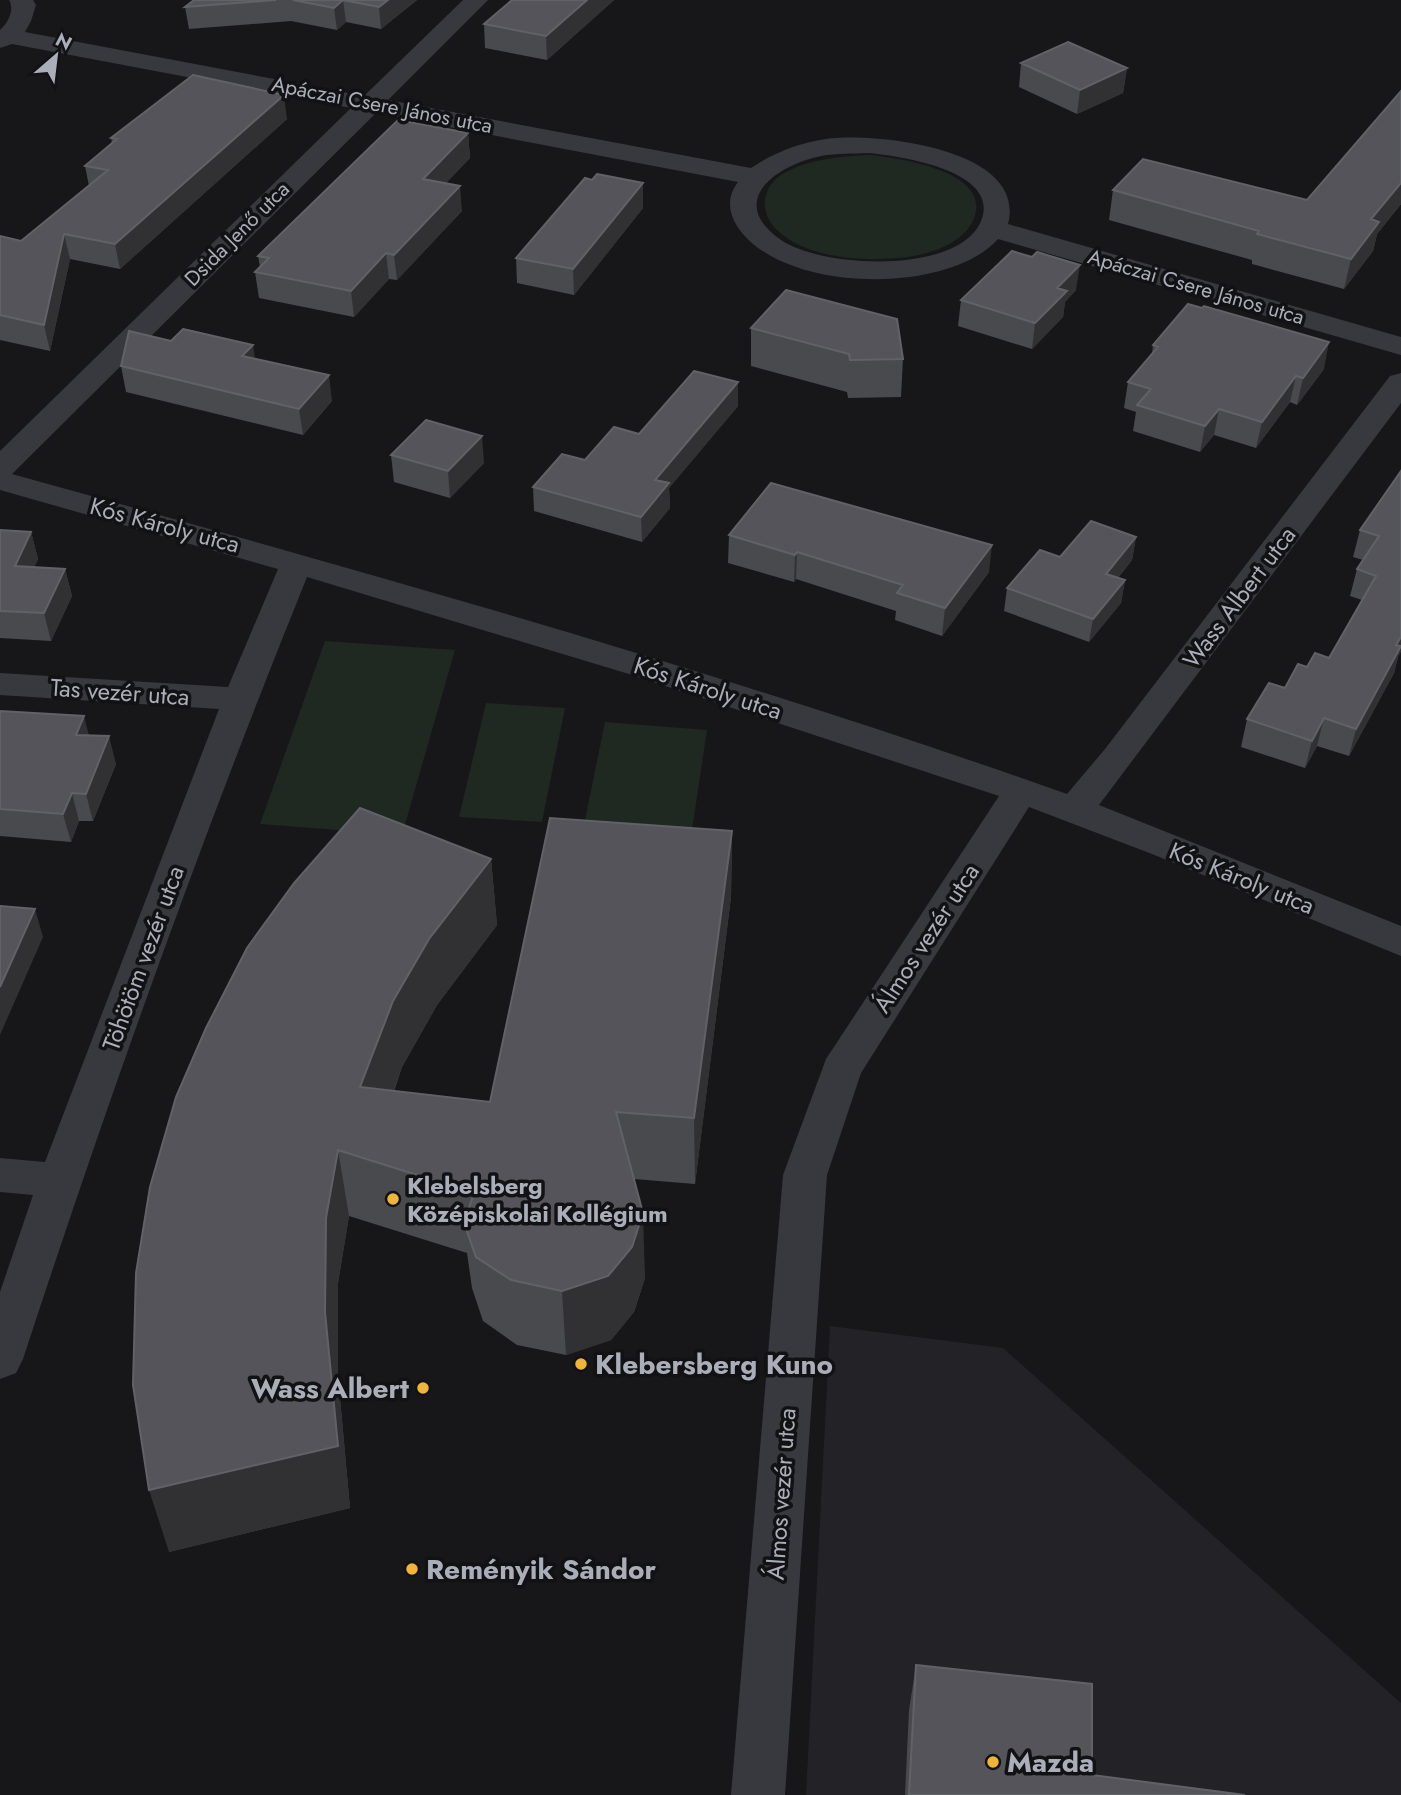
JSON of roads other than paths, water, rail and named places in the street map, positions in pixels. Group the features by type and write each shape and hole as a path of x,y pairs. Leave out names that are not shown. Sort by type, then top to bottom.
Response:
{"street":[{"path":"5,39 22,20 24,5 21,0"},
{"name":"Dsida Jenő utca","path":"0,468 475,0"},
{"name":"Apáczai Csere János utca","path":"5,39 370,102 755,177"},
{"path":"869,145 914,150 954,163 984,182 997,205 991,228 974,247 944,261 905,269 863,271 821,265 784,253 758,236 743,216 742,196 755,177 783,159 822,148 869,145"},
{"name":"Apáczai Csere János utca","path":"991,228 1401,346"},
{"name":"Wass Albert utca","path":"1074,810 1118,757 1401,382"},
{"name":"Kós Károly utca","path":"0,480 297,562 656,671 1021,791 1401,942"},
{"name":"Töhötöm vezér utca","path":"0,1359 60,1180 240,699 297,562"},
{"name":"Tas vezér utca","path":"0,684 240,699"},
{"name":"Álmos vezér utca","path":"758,1795 805,1175 841,1070 1021,791"},
{"path":"0,1175 60,1180"}],"place":[{"name":"Klebelsberg Középiskolai Kollégium","path":"393,1199"},
{"name":"Klebersberg Kuno","path":"581,1364"},
{"name":"Wass Albert","path":"423,1388"},
{"name":"Reményik Sándor","path":"412,1569"},
{"name":"Mazda","path":"993,1762"}]}
